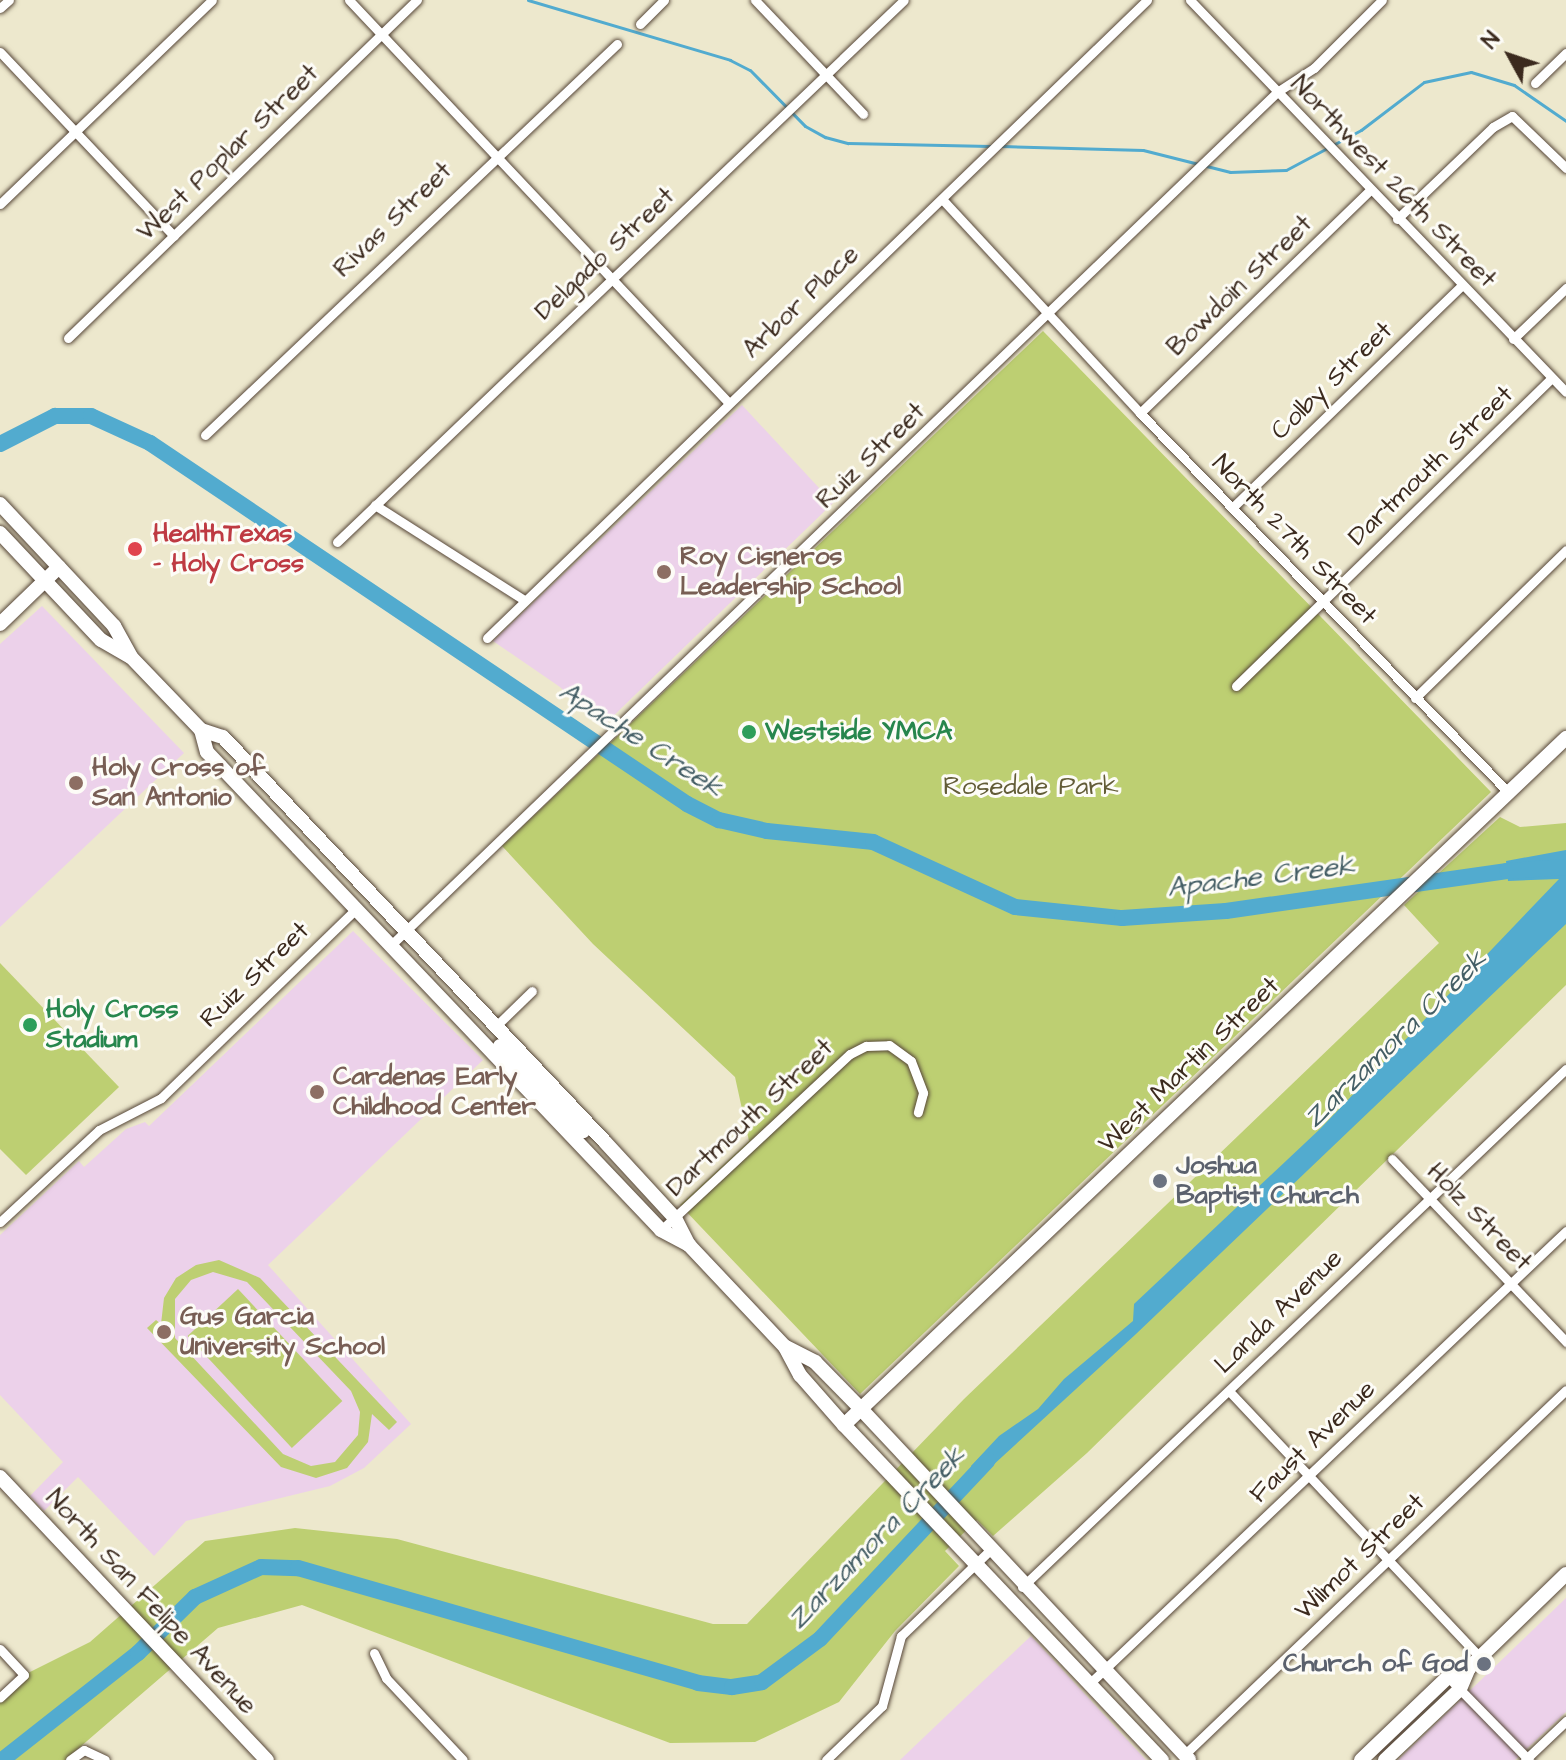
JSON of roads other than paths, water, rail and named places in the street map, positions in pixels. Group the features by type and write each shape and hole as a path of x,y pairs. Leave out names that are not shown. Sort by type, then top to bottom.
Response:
{"main road":[{"path":"0,504 114,626 131,657 201,730 207,752 661,1230 689,1245"},
{"path":"0,533 101,640 131,657"},
{"path":"0,624 59,567"},
{"path":"201,730 223,737 605,1142 675,1218 689,1245 785,1347 800,1375 844,1425 1162,1760"},
{"name":"West Martin Street","path":"844,1425 1566,738"},
{"path":"476,1035 487,1033 577,1127 605,1142"},
{"path":"785,1347 815,1362 861,1409 973,1528 1022,1587 1186,1758"},
{"name":"North San Felipe Avenue","path":"0,1477 267,1760"},
{"path":"1361,1760 1448,1677 1474,1662 1566,1574"},
{"path":"1385,1760 1460,1689 1474,1662"}],"street":[{"path":"0,8 9,0"},
{"path":"0,204 212,0"},
{"path":"349,0 728,402"},
{"name":"West Poplar Street","path":"68,338 417,0"},
{"path":"640,24 664,0"},
{"path":"755,0 863,114"},
{"name":"Delgado Street","path":"337,542 904,0"},
{"name":"Arbor Place","path":"487,638 1147,0"},
{"name":"Northwest 26th Street","path":"1190,0 1461,286 1566,392"},
{"name":"Ruiz Street","path":"391,945 1050,316 1277,92 1314,68 1382,0"},
{"name":"Rivas Street","path":"205,435 496,154 617,44"},
{"path":"0,52 174,236"},
{"path":"1535,83 1566,53"},
{"path":"1397,219 1493,127 1512,116 1566,168"},
{"name":"Bowdoin Street","path":"1140,413 1370,190"},
{"name":"North 27th Street","path":"942,199 1140,413 1509,793"},
{"name":"Colby Street","path":"1233,507 1461,286"},
{"path":"1513,339 1566,288"},
{"name":"Dartmouth Street","path":"1236,686 1552,378"},
{"path":"375,505 524,600"},
{"path":"1415,698 1566,550"},
{"name":"Ruiz Street","path":"0,1222 99,1130 161,1098 356,909"},
{"path":"496,1026 532,991"},
{"name":"Dartmouth Street","path":"661,1230 850,1054 866,1046 889,1045 911,1061 923,1093 918,1112"},
{"name":"Landa Avenue","path":"1022,1587 1566,1069"},
{"name":"Holz Street","path":"1392,1159 1566,1342"},
{"name":"Faust Avenue","path":"1089,1684 1566,1231"},
{"name":"Wilmot Street","path":"1186,1758 1566,1390"},
{"path":"1229,1391 1388,1561 1474,1662"},
{"path":"826,1760 882,1706 901,1636 990,1550"},
{"path":"0,1649 24,1675 0,1697"},
{"path":"374,1653 386,1678 463,1760"},
{"path":"1448,1677 1527,1759 1566,1721"},
{"path":"70,1760 84,1750 94,1751 105,1760"}],"water":[{"path":"1566,850 1566,924 1136,1334 979,1478 974,1475 971,1466 999,1436 1038,1409 1064,1379 1133,1321 1134,1304 1321,1128 1559,879 1508,881 1506,861"}],"waterway":[{"path":"528,0 730,60 750,70 805,126 825,137 848,143 990,146"},
{"path":"1002,146 1143,150 1230,172 1286,170 1361,130 1424,82 1471,72 1514,85 1566,121"},
{"name":"Apache Creek","path":"0,444 55,416 91,416 150,443 687,804 719,820 767,831 873,842 1015,907 1122,918 1226,911 1507,871 1566,867"},
{"name":"Zarzamora Creek","path":"2,1760 138,1653 195,1597 261,1567 298,1568 698,1683 732,1687 762,1682 820,1639 988,1460"}],"place":[{"name":"HealthTexas - Holy Cross","path":"135,549"},
{"name":"Roy Cisneros Leadership School","path":"664,572"},
{"name":"Westside YMCA","path":"749,732"},
{"name":"Holy Cross of San Antonio","path":"76,783"},
{"name":"Holy Cross Stadium","path":"30,1025"},
{"name":"Cardenas Early Childhood Center","path":"317,1092"},
{"name":"Joshua Baptist Church","path":"1160,1181"},
{"name":"Gus Garcia University School","path":"164,1332"},
{"name":"Church of God","path":"1484,1664"}],"park label":[{"name":"Rosedale Park","path":"1031,787"}]}
